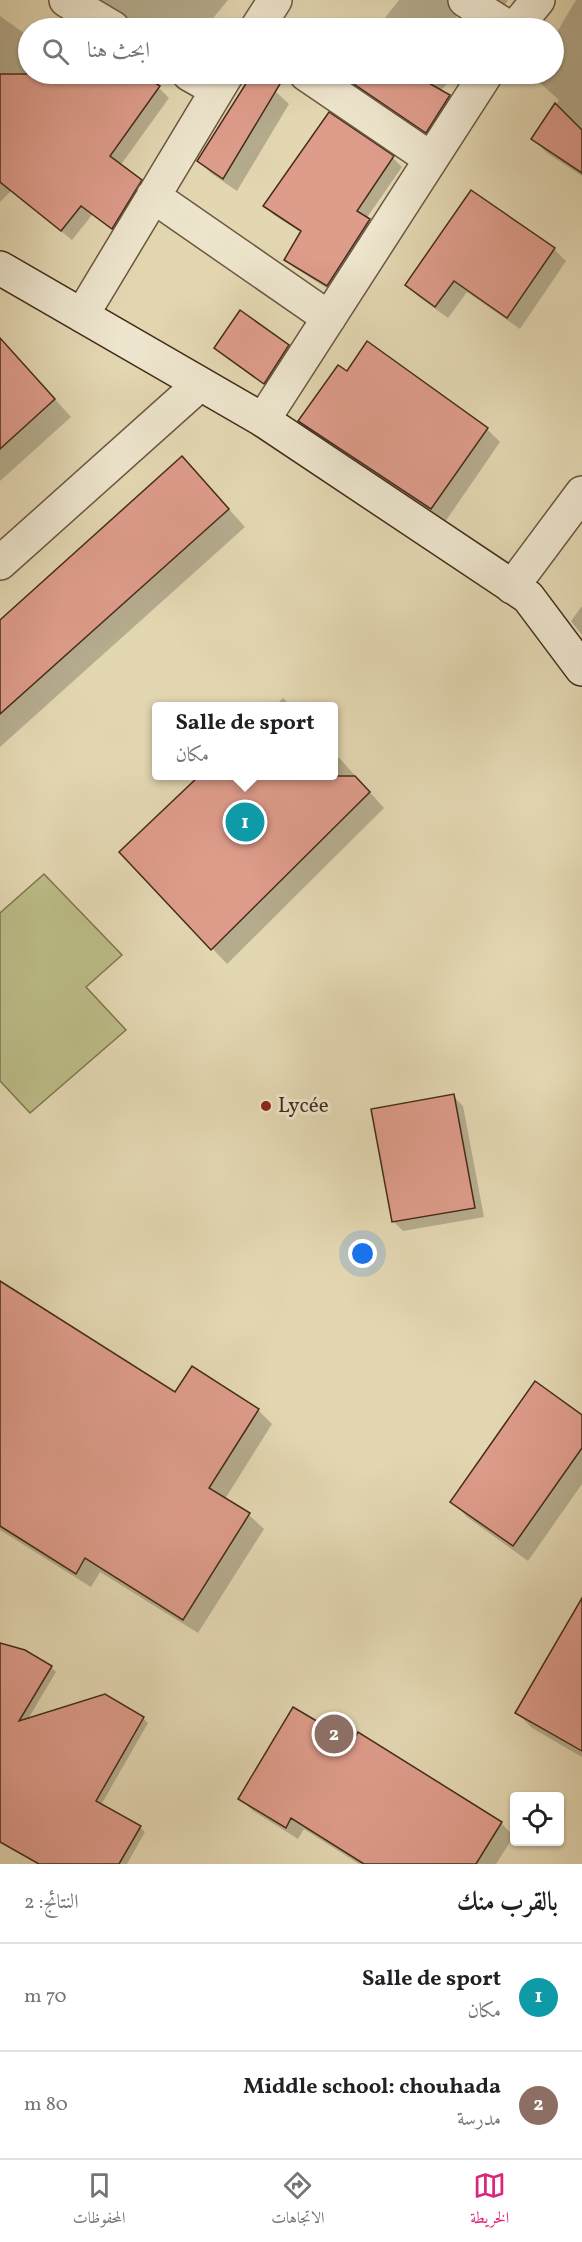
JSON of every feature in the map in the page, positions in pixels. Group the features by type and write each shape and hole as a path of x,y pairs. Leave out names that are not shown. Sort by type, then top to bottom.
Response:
{"street":[{"path":"66,0 96,18"},
{"path":"263,18 275,0"},
{"path":"465,0 493,18"},
{"path":"523,18 538,0"},
{"path":"82,315 221,84"},
{"path":"321,84 431,159"},
{"path":"263,420 480,84"},
{"path":"153,196 329,318"},
{"path":"0,268 263,420 520,592 582,669"},
{"path":"0,563 200,384"},
{"path":"520,592 582,493"},
{"path":"520,592 582,526"}],"green space":[{"path":"44,874 122,955 86,987 126,1030 30,1113 0,1081 0,913"}],"building":[{"path":"0,74 18,74 18,84 157,84 160,86 110,156 142,180 112,229 81,206 61,231 0,182"},
{"path":"246,84 280,84 223,179 197,161"},
{"path":"354,84 431,84 450,95 426,133"},
{"path":"555,103 582,130 582,173 531,139"},
{"path":"329,112 394,156 357,211 370,219 327,286 284,260 301,231 263,206"},
{"path":"471,190 555,248 507,318 454,281 435,307 405,285"},
{"path":"240,310 289,345 264,384 214,348"},
{"path":"0,338 55,399 0,449"},
{"path":"367,341 488,428 431,509 298,421 338,365 347,371"},
{"path":"182,456 229,509 0,714 0,620"},
{"path":"338,776 355,776 370,792 211,950 119,852 195,780 338,780"},
{"path":"454,1094 475,1208 392,1222 371,1109"},
{"path":"0,1281 175,1392 192,1366 259,1409 209,1488 250,1513 183,1620 85,1558 76,1574 0,1526"},
{"path":"535,1381 582,1415 582,1448 513,1546 450,1502"},
{"path":"582,1598 582,1751 515,1713"},
{"path":"0,1643 25,1650 52,1666 19,1721 105,1694 144,1717 96,1801 141,1826 119,1864 39,1864 0,1842"},
{"path":"293,1707 352,1742 358,1732 502,1822 476,1864 364,1864 291,1818 286,1828 238,1799"}],"place":[{"name":"Salle de sport","path":"245,822"},
{"name":"Lycée","path":"266,1106"},
{"name":"Middle school: chouhada","path":"334,1734"}]}
